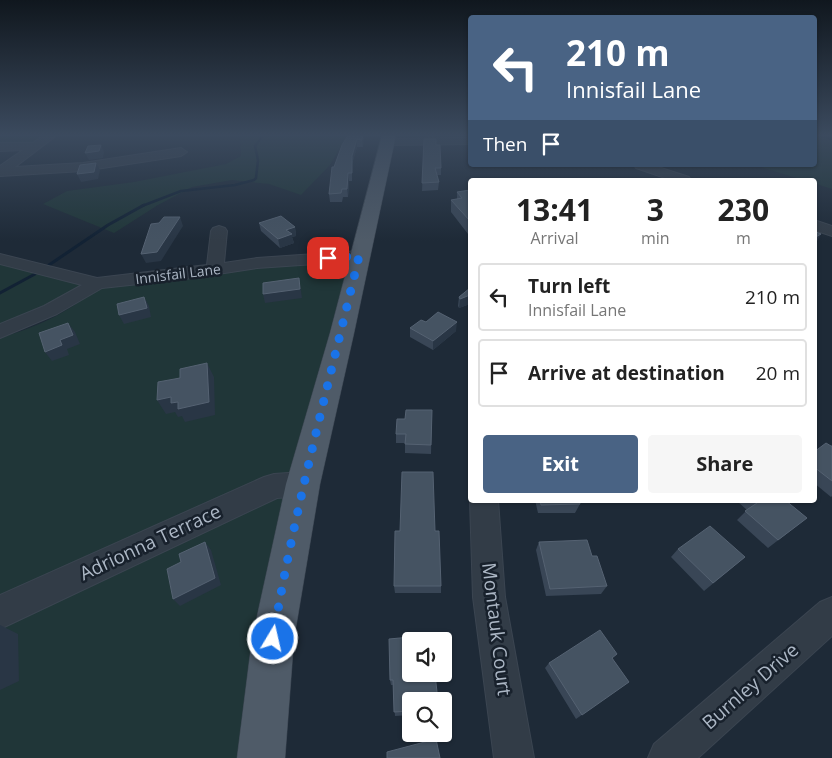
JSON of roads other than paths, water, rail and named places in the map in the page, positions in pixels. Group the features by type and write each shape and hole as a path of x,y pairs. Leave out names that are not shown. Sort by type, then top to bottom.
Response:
{"main road":[{"path":"261,758 273,639 303,484 342,333 381,170"}],"street":[{"path":"0,172 27,170"},
{"path":"656,170 678,178"},
{"path":"817,226 832,231"},
{"path":"215,269 219,231"},
{"name":"Innisfail Lane","path":"0,259 98,282 296,260 359,256"},
{"path":"0,331 33,319 68,302 98,282"},
{"name":"Adrionna Terrace","path":"0,612 274,486 303,484"},
{"name":"Montauk Court","path":"484,503 489,597 514,758"},
{"name":"Burnley Drive","path":"668,758 832,614"}],"waterway":[{"path":"143,206 181,191 235,185 254,180 257,170"},
{"path":"49,265 108,225 143,206"},
{"path":"0,293 35,274"}]}
